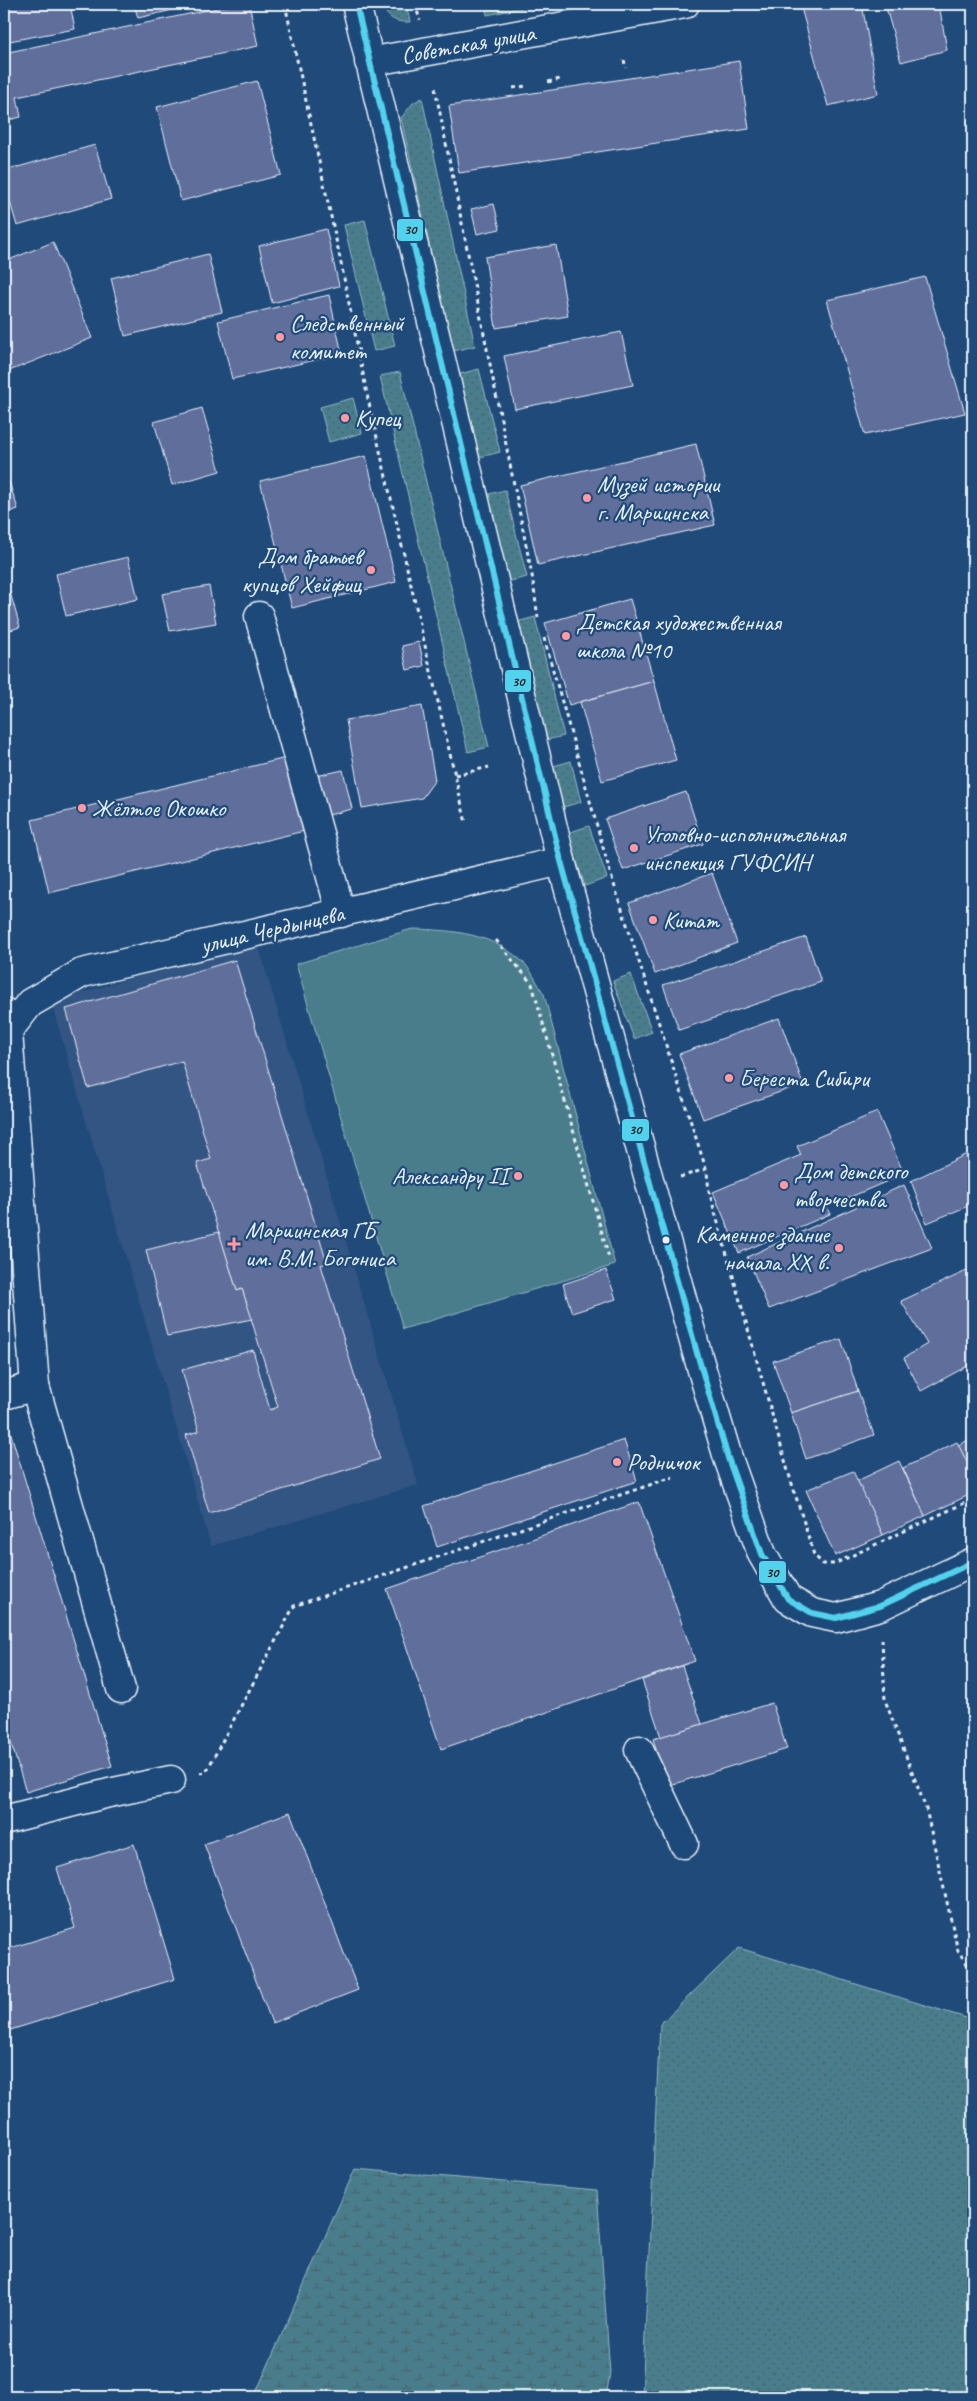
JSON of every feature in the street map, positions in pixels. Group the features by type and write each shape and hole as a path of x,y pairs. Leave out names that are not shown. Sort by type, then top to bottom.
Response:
{"main road":[{"path":"356,4 561,861 697,1353 728,1458 762,1554 788,1599 812,1613 836,1618 880,1606 973,1562"},
{"name":"Советская улица","path":"369,62 685,4"},
{"path":"259,616 341,913"},
{"name":"улица Чердынцева","path":"5,1027 30,1004 82,973 561,861"},
{"path":"5,1027 13,1230 34,1377 121,1689"},
{"path":"4,1395 34,1377"},
{"path":"639,1750 684,1844"},
{"path":"4,1820 109,1793 171,1780"}],"path":[{"path":"285,4 368,400 466,823"},
{"path":"415,4 420,20"},
{"path":"624,60 626,68"},
{"path":"548,82 560,79"},
{"path":"513,88 526,86"},
{"path":"435,88 532,575 538,620"},
{"path":"541,629 610,872 706,1169 712,1200 788,1471 814,1554 823,1564 834,1564 973,1499"},
{"path":"455,775 489,767"},
{"path":"496,940 532,984 609,1258"},
{"path":"678,1177 706,1169"},
{"path":"171,1780 206,1772 294,1606 673,1477"},
{"path":"880,1606 885,1700 926,1809 958,1952 973,1972"}],"shaded area":[{"name":"Мариинская ГБ им. В.М. Богониса","path":"257,941 418,1485 211,1546 51,1002"}],"green space":[{"path":"381,4 406,4 410,22 400,22 392,19"},
{"path":"485,4 543,4 487,15"},
{"path":"422,98 475,346 453,351 401,118 413,103"},
{"path":"365,220 395,346 374,351 344,225"},
{"path":"479,369 500,452 477,458 456,375"},
{"path":"400,372 489,747 468,752 380,376"},
{"path":"353,398 362,433 329,442 320,407"},
{"path":"505,490 527,577 507,582 485,495"},
{"path":"535,617 564,736 542,741 513,623"},
{"path":"571,761 581,802 560,808 550,767"},
{"path":"589,826 607,878 585,886 567,833"},
{"path":"412,929 458,932 487,940 514,954 526,965 533,975 544,994 615,1265 403,1329 296,964"},
{"path":"631,974 652,1032 634,1039 613,981"},
{"path":"739,1948 973,2020 973,2397 642,2397 660,2024"},
{"path":"355,2169 597,2190 610,2373 606,2397 254,2397"}],"building":[{"path":"4,4 70,4 75,29 4,42"},
{"path":"134,4 199,4 138,18"},
{"path":"236,4 249,4 258,46 17,97 21,117 4,121 4,53"},
{"path":"800,4 862,4 878,94 828,106"},
{"path":"885,4 939,4 947,50 901,62"},
{"path":"739,61 749,129 459,173 449,106"},
{"path":"257,81 281,175 181,201 157,107"},
{"path":"95,145 111,199 17,226 4,181 4,171"},
{"path":"494,204 500,229 477,234 471,209"},
{"path":"326,229 339,286 272,303 259,246"},
{"path":"53,242 92,338 4,373 4,262"},
{"path":"556,245 568,316 496,328 485,257"},
{"path":"208,254 222,312 125,336 111,278"},
{"path":"925,277 965,413 865,435 827,300"},
{"name":"Следственный комитет","path":"329,295 342,354 232,379 218,321"},
{"path":"621,332 633,385 515,409 504,356"},
{"path":"202,408 220,471 172,485 154,422"},
{"path":"696,444 715,525 538,565 520,485"},
{"path":"366,456 396,582 292,608 260,481"},
{"path":"4,467 18,509 4,514"},
{"path":"128,557 138,599 66,616 56,574"},
{"path":"209,586 216,623 170,631 162,594"},
{"path":"10,592 20,627 4,632 4,594"},
{"path":"630,599 654,681 569,705 545,623"},
{"path":"419,642 424,666 407,670 402,646"},
{"path":"654,681 676,760 602,781 580,702"},
{"path":"422,706 435,780 422,798 362,808 346,720"},
{"path":"286,758 304,831 49,893 32,820"},
{"path":"343,770 352,809 325,816 316,776"},
{"path":"686,792 703,844 623,870 605,819"},
{"path":"712,873 737,943 655,974 629,903"},
{"path":"806,937 821,982 679,1030 663,985"},
{"path":"235,960 327,1263 321,1265 380,1459 209,1513 186,1435 199,1431 182,1370 253,1350 270,1410 278,1407 242,1289 237,1291 197,1163 211,1159 182,1061 88,1088 66,1009"},
{"path":"779,1018 803,1084 703,1119 679,1054"},
{"path":"877,1112 904,1174 827,1207 830,1214 739,1253 713,1192 801,1155 797,1146"},
{"path":"973,1151 973,1204 927,1223 911,1181"},
{"path":"904,1185 932,1248 769,1309 747,1257"},
{"path":"219,1232 237,1291 242,1289 252,1319 167,1336 146,1250"},
{"path":"973,1268 973,1363 921,1391 904,1358 927,1344 901,1301"},
{"path":"606,1270 616,1299 572,1313 563,1284"},
{"path":"841,1339 858,1391 791,1413 773,1361"},
{"path":"858,1391 874,1435 806,1459 791,1413"},
{"path":"4,1411 112,1766 26,1792 4,1720"},
{"path":"973,1438 973,1474 958,1445"},
{"path":"624,1440 637,1481 437,1547 424,1506"},
{"path":"957,1442 973,1474 973,1493 925,1516 903,1468"},
{"path":"899,1461 925,1516 883,1535 857,1481"},
{"path":"853,1471 883,1535 835,1556 806,1490"},
{"path":"639,1502 695,1661 441,1749 387,1589"},
{"path":"682,1666 702,1724 661,1737 642,1680"},
{"path":"772,1703 787,1749 667,1786 653,1739"},
{"path":"290,1812 358,1990 272,2023 204,1844"},
{"path":"134,1844 175,1979 4,2032 4,1950 75,1928 57,1868"}],"transit line":[{"name":"30","path":"356,4 561,861 697,1353 728,1458 762,1554 788,1599 812,1613 836,1618 880,1606 973,1562"}],"place":[{"name":"Следственный комитет","path":"280,337"},
{"name":"Купец","path":"345,418"},
{"name":"Музей истории г. Мариинска","path":"587,498"},
{"name":"Дом братьев купцов Хейфиц","path":"371,570"},
{"name":"Детская художественная школа №10","path":"566,636"},
{"name":"Жёлтое Окошко","path":"82,808"},
{"name":"Уголовно-исполнительная инспекция ГУФСИН","path":"634,848"},
{"name":"Китат","path":"653,920"},
{"name":"Береста Сибири","path":"729,1078"},
{"name":"Александру II","path":"518,1176"},
{"name":"Дом детского творчества","path":"784,1185"},
{"name":"Мариинская ГБ им. В.М. Богониса","path":"234,1244"},
{"name":"Каменное здание начала XX в.","path":"839,1248"},
{"name":"Родничок","path":"617,1462"}]}
